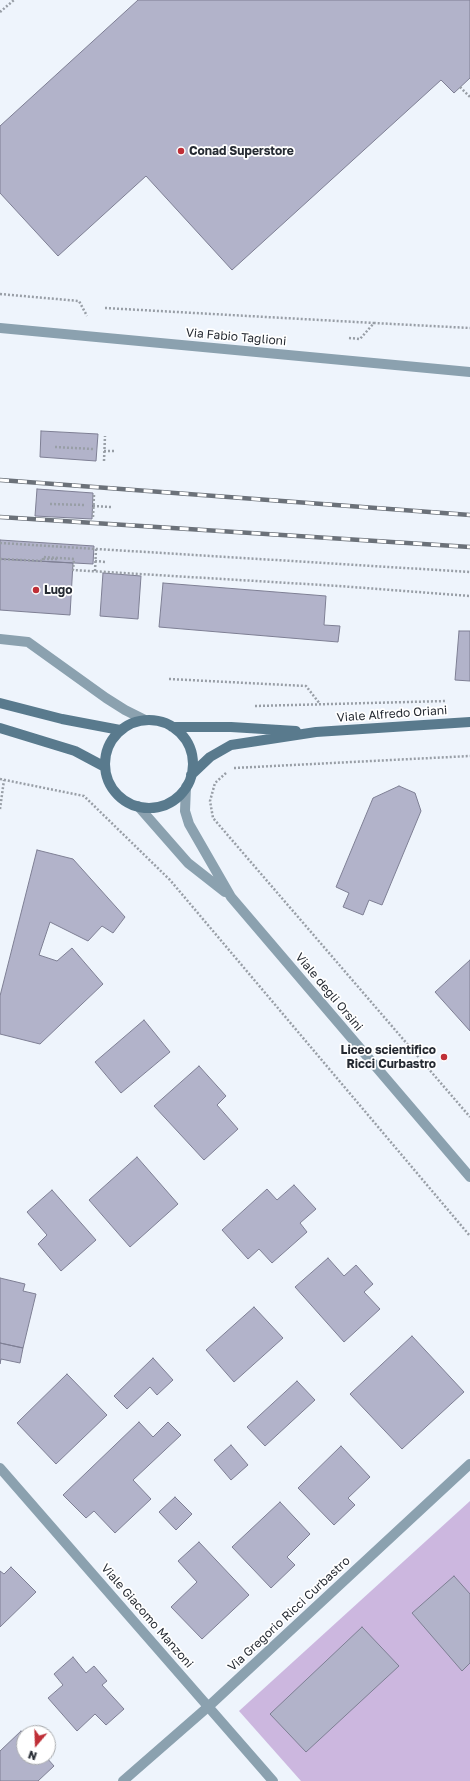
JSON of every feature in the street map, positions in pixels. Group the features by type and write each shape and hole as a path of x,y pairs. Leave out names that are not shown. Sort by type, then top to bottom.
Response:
{"main road":[{"path":"0,703 62,719 120,730"},
{"path":"146,720 159,722 172,727 182,736 189,748 192,761 191,775 186,788 177,798 165,805 152,808 138,806 125,801 115,792 108,780 105,767 106,753 111,741 120,730 132,723 146,720"},
{"name":"Viale Alfredo Oriani","path":"191,775 210,757 231,745 316,732 470,722"},
{"name":"Viale Alfredo Oriani","path":"172,727 231,727 316,732"},
{"path":"0,728 75,751 105,767"}],"street":[{"name":"Via Fabio Taglioni","path":"0,328 470,372"},
{"path":"0,640 28,642 106,698 125,710 146,720"},
{"name":"Viale degli Orsini","path":"186,788 185,811 189,824 231,897 470,1177"},
{"name":"Viale degli Orsini","path":"138,806 188,863 231,897"},
{"name":"Via Gregorio Ricci Curbastro","path":"123,1781 209,1706 470,1464"},
{"name":"Viale Giacomo Manzoni","path":"0,1468 273,1781"}],"path":[{"path":"0,12 14,0"},
{"path":"460,87 470,97"},
{"path":"0,294 79,302 90,320"},
{"path":"105,308 374,324 470,328"},
{"path":"344,338 360,339 374,324"},
{"path":"104,461 105,436"},
{"path":"55,447 93,450"},
{"path":"104,451 116,451"},
{"path":"93,517 94,495"},
{"path":"50,504 85,505"},
{"path":"94,506 111,507"},
{"path":"0,543 470,572"},
{"path":"95,571 96,549"},
{"path":"0,559 43,561 43,557 74,559 73,570 339,586 470,596"},
{"path":"43,559 71,560"},
{"path":"95,561 106,562"},
{"path":"169,679 306,686 320,704"},
{"path":"253,706 452,701"},
{"path":"470,756 231,768 215,783 210,801 213,818 223,832 470,1117"},
{"path":"0,779 84,796 170,880 470,1236"},
{"path":"0,809 4,780"}],"shaded area":[{"path":"470,1501 470,1781 301,1781 239,1711"}],"building":[{"name":"Conad Superstore","path":"138,0 470,0 470,78 454,93 441,80 232,270 146,176 58,256 0,193 0,126"},
{"path":"41,431 98,434 96,461 40,457"},
{"path":"37,489 93,493 92,519 35,516"},
{"path":"0,540 94,546 93,564 0,559"},
{"name":"Lugo","path":"0,559 73,563 70,615 0,610"},
{"path":"103,573 141,576 138,619 100,616"},
{"path":"163,583 326,596 324,625 340,626 338,642 159,627"},
{"path":"459,631 470,631 470,681 455,680"},
{"path":"399,786 415,793 421,811 382,905 369,900 363,915 343,907 349,893 336,887 373,798"},
{"path":"37,850 73,859 125,917 113,933 102,926 88,941 50,922 39,955 57,961 72,948 103,984 40,1044 0,1034 0,996"},
{"path":"470,960 470,1031 435,992"},
{"path":"144,1020 170,1052 121,1093 95,1062"},
{"path":"199,1066 226,1096 217,1105 238,1129 204,1160 154,1106"},
{"path":"137,1157 178,1204 130,1247 89,1200"},
{"path":"294,1185 316,1209 300,1223 307,1232 272,1263 259,1249 248,1259 222,1230 267,1189 277,1200"},
{"path":"52,1190 96,1240 61,1271 38,1244 47,1235 27,1212"},
{"path":"328,1258 344,1276 356,1265 373,1284 364,1292 380,1309 344,1342 295,1287"},
{"path":"0,1278 25,1284 23,1291 36,1294 23,1348 0,1343"},
{"path":"254,1307 283,1338 234,1382 206,1350"},
{"path":"412,1336 464,1392 402,1449 350,1394"},
{"path":"0,1343 23,1348 20,1363 1,1359 0,1364"},
{"path":"153,1358 173,1380 157,1395 150,1387 127,1409 114,1396"},
{"path":"67,1374 107,1415 56,1464 17,1423"},
{"path":"297,1381 315,1400 265,1446 247,1427"},
{"path":"139,1422 153,1437 168,1422 181,1435 133,1480 151,1499 115,1533 94,1511 86,1518 63,1495"},
{"path":"231,1445 248,1465 231,1480 214,1460"},
{"path":"341,1446 370,1477 348,1498 355,1505 334,1525 298,1488"},
{"path":"175,1497 192,1514 176,1530 159,1512"},
{"path":"280,1502 310,1534 287,1557 295,1565 271,1588 232,1547"},
{"path":"199,1542 249,1595 202,1639 171,1607 197,1582 178,1561"},
{"path":"11,1567 36,1592 0,1627 0,1571 4,1574"},
{"path":"454,1576 470,1594 470,1663 462,1671 412,1613"},
{"path":"362,1627 399,1666 306,1752 270,1714"},
{"path":"73,1657 86,1673 94,1666 107,1681 102,1685 124,1709 106,1725 95,1714 77,1731 48,1698 63,1685 54,1674"},
{"path":"16,1736 16,1765 54,1766 38,1781 0,1781 0,1751"}],"railway":[{"path":"0,480 470,515"},
{"path":"0,517 470,547"}],"place":[{"name":"Conad Superstore","path":"181,151"},
{"name":"Lugo","path":"36,590"},
{"name":"Liceo scientifico Ricci Curbastro","path":"444,1057"}]}
